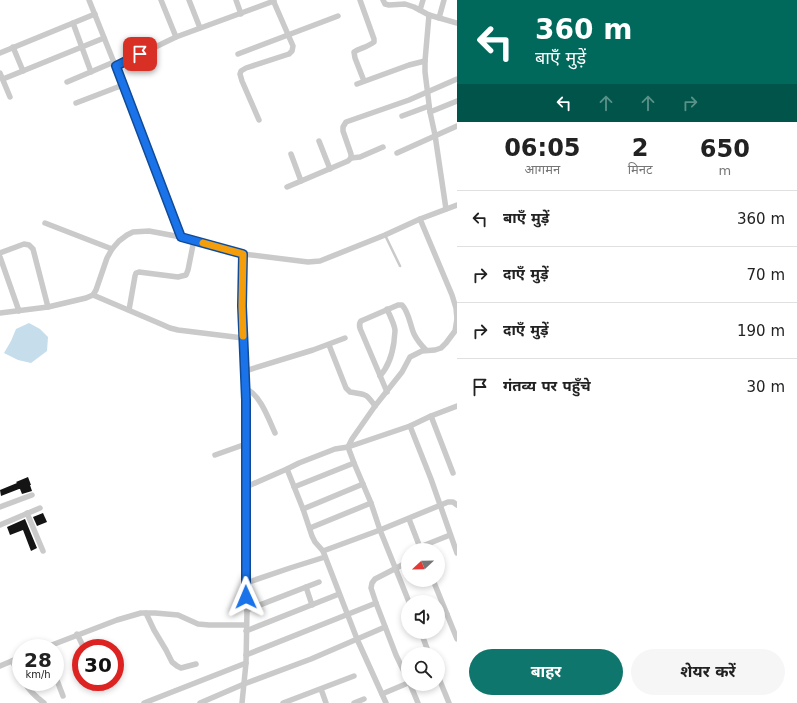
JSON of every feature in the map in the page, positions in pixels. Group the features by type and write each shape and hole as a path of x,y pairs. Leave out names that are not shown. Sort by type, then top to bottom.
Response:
{"street":[{"path":"89,0 181,237"},
{"path":"160,0 176,37"},
{"path":"189,0 200,28"},
{"path":"236,0 241,14"},
{"path":"68,82 115,64 176,37 241,14 274,0 293,46 292,51 289,54 246,68 241,71 240,74 259,120"},
{"path":"360,0 374,39 372,44 354,52 354,58 364,81"},
{"path":"383,0 385,4 405,4 439,18 457,23"},
{"path":"412,0 417,8"},
{"path":"417,8 423,0"},
{"path":"439,18 444,0"},
{"path":"0,53 95,14"},
{"path":"429,14 425,72 446,209"},
{"path":"238,54 287,34 338,16"},
{"path":"72,23 91,72"},
{"path":"3,80 104,38"},
{"path":"13,47 23,71"},
{"path":"356,84 409,65 425,61"},
{"path":"0,73 10,97"},
{"path":"351,158 343,131 343,127 346,122 409,100 457,79"},
{"path":"76,103 123,85"},
{"path":"402,116 457,101"},
{"path":"397,153 457,126"},
{"path":"319,141 330,169"},
{"path":"287,187 348,161 351,158 360,157 383,147"},
{"path":"291,154 301,181"},
{"path":"0,313 48,307 93,295 112,248 127,234 133,232 149,231 181,237 243,254 308,262 320,262 420,219 457,205"},
{"path":"406,595 348,447 352,438 375,406 402,372 410,357 426,350 441,348 455,331 457,319 456,308 452,295 420,219"},
{"path":"45,223 112,248"},
{"path":"129,310 136,273 139,272 178,277 186,275 194,240"},
{"path":"0,253 24,244 29,245 33,249 48,307"},
{"path":"242,703 246,663 247,610 246,389 242,306 243,254"},
{"path":"0,258 19,311"},
{"path":"93,295 170,328 243,338"},
{"path":"387,392 362,333 359,324 361,321 387,309 402,305 418,342 426,350"},
{"path":"380,376 384,372 390,360 395,335 394,325 387,309"},
{"path":"245,371 329,345 345,338"},
{"path":"329,345 346,388 350,392 363,394 369,397 375,406"},
{"path":"246,389 250,391 260,402 275,433"},
{"path":"246,487 287,470 300,462 335,449 348,447 410,426 457,406"},
{"path":"431,416 453,472"},
{"path":"410,426 431,479 457,553"},
{"path":"215,455 246,444"},
{"path":"294,487 354,463"},
{"path":"287,470 316,542 326,557 347,615 386,703"},
{"path":"303,509 363,484"},
{"path":"0,507 32,495"},
{"path":"323,551 380,530 448,502 453,502 457,505"},
{"path":"310,528 371,503"},
{"path":"0,525 40,508"},
{"path":"27,513 43,551"},
{"path":"409,518 419,543"},
{"path":"433,543 450,535"},
{"path":"246,583 326,557"},
{"path":"401,566 376,579 372,583 371,588 401,665"},
{"path":"247,610 319,582"},
{"path":"436,587 457,639"},
{"path":"306,588 312,605"},
{"path":"64,640 117,620 136,614 146,613 178,615 198,624 209,626 246,628 339,594"},
{"path":"246,655 376,603"},
{"path":"146,613 172,662 181,668 196,664"},
{"path":"200,703 244,684 311,659 385,627"},
{"path":"77,634 80,639"},
{"path":"0,666 12,661"},
{"path":"144,703 246,663"},
{"path":"283,703 354,676"},
{"path":"382,694 401,686"},
{"path":"321,688 326,703"},
{"path":"31,691 44,703"},
{"path":"61,691 63,696"},
{"path":"413,691 418,703"},
{"path":"444,691 448,703"},
{"path":"354,703 364,699"}],"lane":[{"path":"385,235 400,266"}],"water":[{"path":"29,323 40,329 48,337 47,351 31,363 18,360 4,353 16,329"}],"building":[{"path":"28,477 32,491 22,494 19,489 1,496 0,490"},
{"path":"43,513 47,522 37,526 33,517"},
{"path":"25,519 37,548 31,551 23,530 10,535 7,527"}],"slow traffic":[{"path":"203,243 243,254 243,336"}],"route":[{"path":"140,54 116,66 181,237 243,254 242,306 246,385 246,597"}]}
